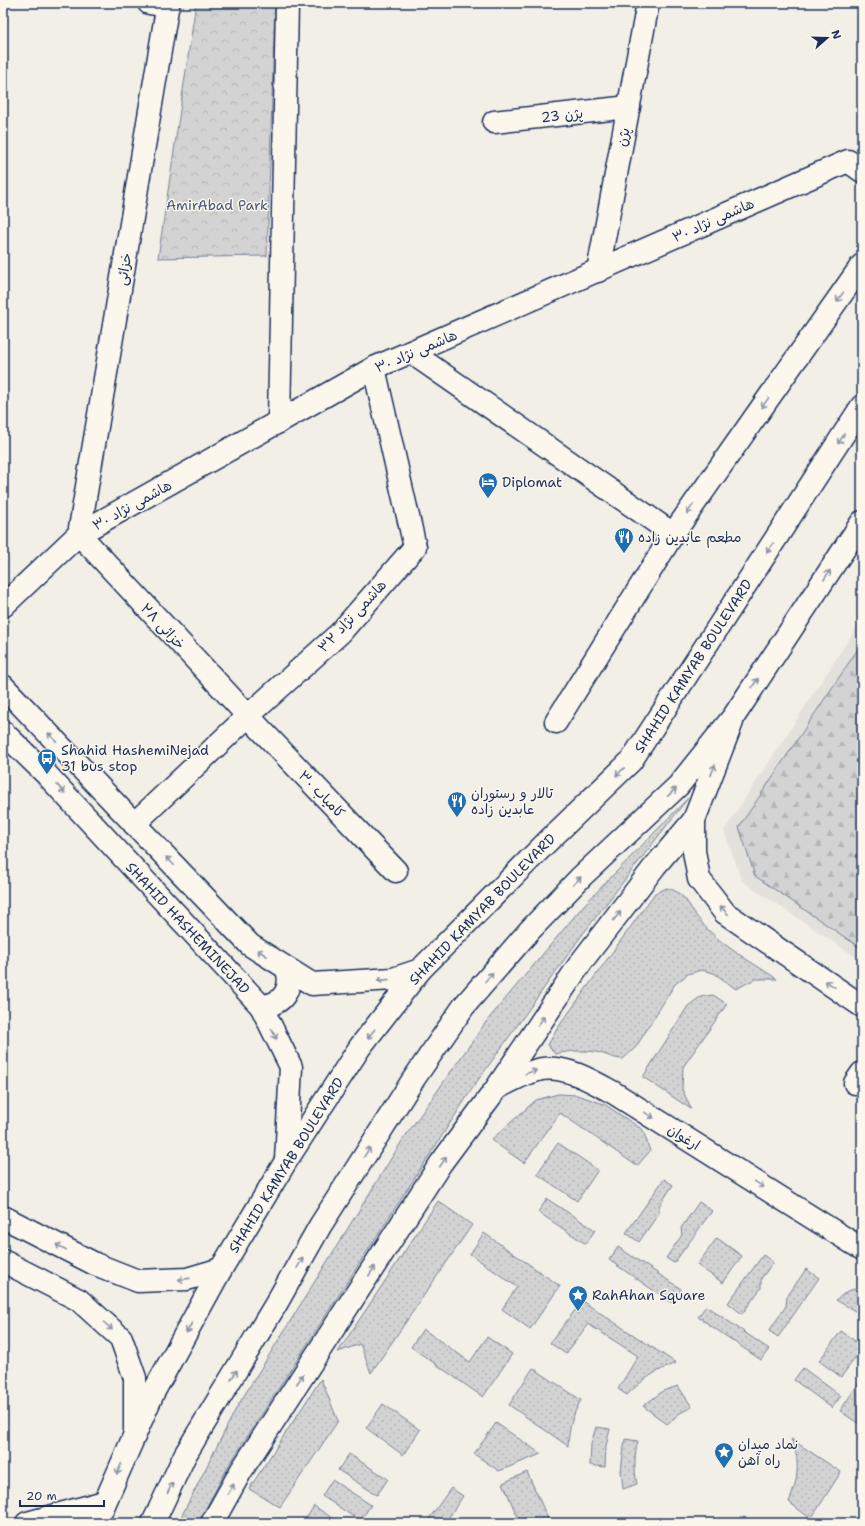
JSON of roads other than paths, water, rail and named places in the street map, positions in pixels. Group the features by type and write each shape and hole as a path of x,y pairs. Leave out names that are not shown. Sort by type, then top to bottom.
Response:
{"street":[{"path":"279,422 287,3"},
{"name":"پژن","path":"598,271 648,3"},
{"name":"خزائی","path":"79,534 162,4"},
{"name":"پژن 23","path":"494,122 629,107"},
{"name":"هاشمی نژاد ۳۰","path":"3,606 79,534 374,368 412,353 848,161 862,171"},
{"path":"556,722 673,534 862,265"},
{"path":"412,353 673,534"},
{"name":"هاشمی نژاد ۳۲","path":"134,824 248,716 340,633 415,548 374,368"},
{"name":"SHAHID KAMYAB BOULEVARD","path":"96,1523 153,1393 221,1269 286,1161 360,1047 420,970 630,761 862,406"},
{"path":"153,1523 185,1455 276,1304 320,1226 413,1080 464,1006 530,930 582,876 678,786 734,716 862,522"},
{"name":"خزائی ۲۸","path":"79,534 248,716"},
{"path":"3,686 250,945 312,984 393,979 420,970"},
{"name":"کامیاب ۳۰","path":"248,716 396,871"},
{"path":"212,1523 241,1471 441,1163 496,1088 582,961 655,866 694,820 734,716"},
{"name":"SHAHID HASHEMINEJAD","path":"3,732 47,775 261,1006 290,1067 286,1161"},
{"path":"694,820 694,851 699,879 725,913 862,1006"},
{"path":"261,1006 270,1006 279,1002 285,995 289,986 290,977 287,969"},
{"name":"ارغوان","path":"496,1088 522,1076 543,1069 558,1069 591,1081 614,1093 862,1249"},
{"path":"3,1217 95,1264 138,1281 187,1279 221,1269"},
{"path":"3,1261 79,1300 121,1338 135,1378 135,1434"},
{"path":"27,1523 104,1502"}],"place":[{"name":"Diplomat","path":"488,499"},
{"name":"مطعم عابدين زاده","path":"624,554"},
{"name":"Shahid HashemiNejad 31 bus stop","path":"47,775"},
{"name":"تالار و رستوران عابدین زاده","path":"457,818"},
{"name":"RahAhan Square","path":"578,1312"},
{"name":"نماد میدان راه آهن","path":"724,1469"}],"park label":[{"name":"AmirAbad Park","path":"217,205"}]}
